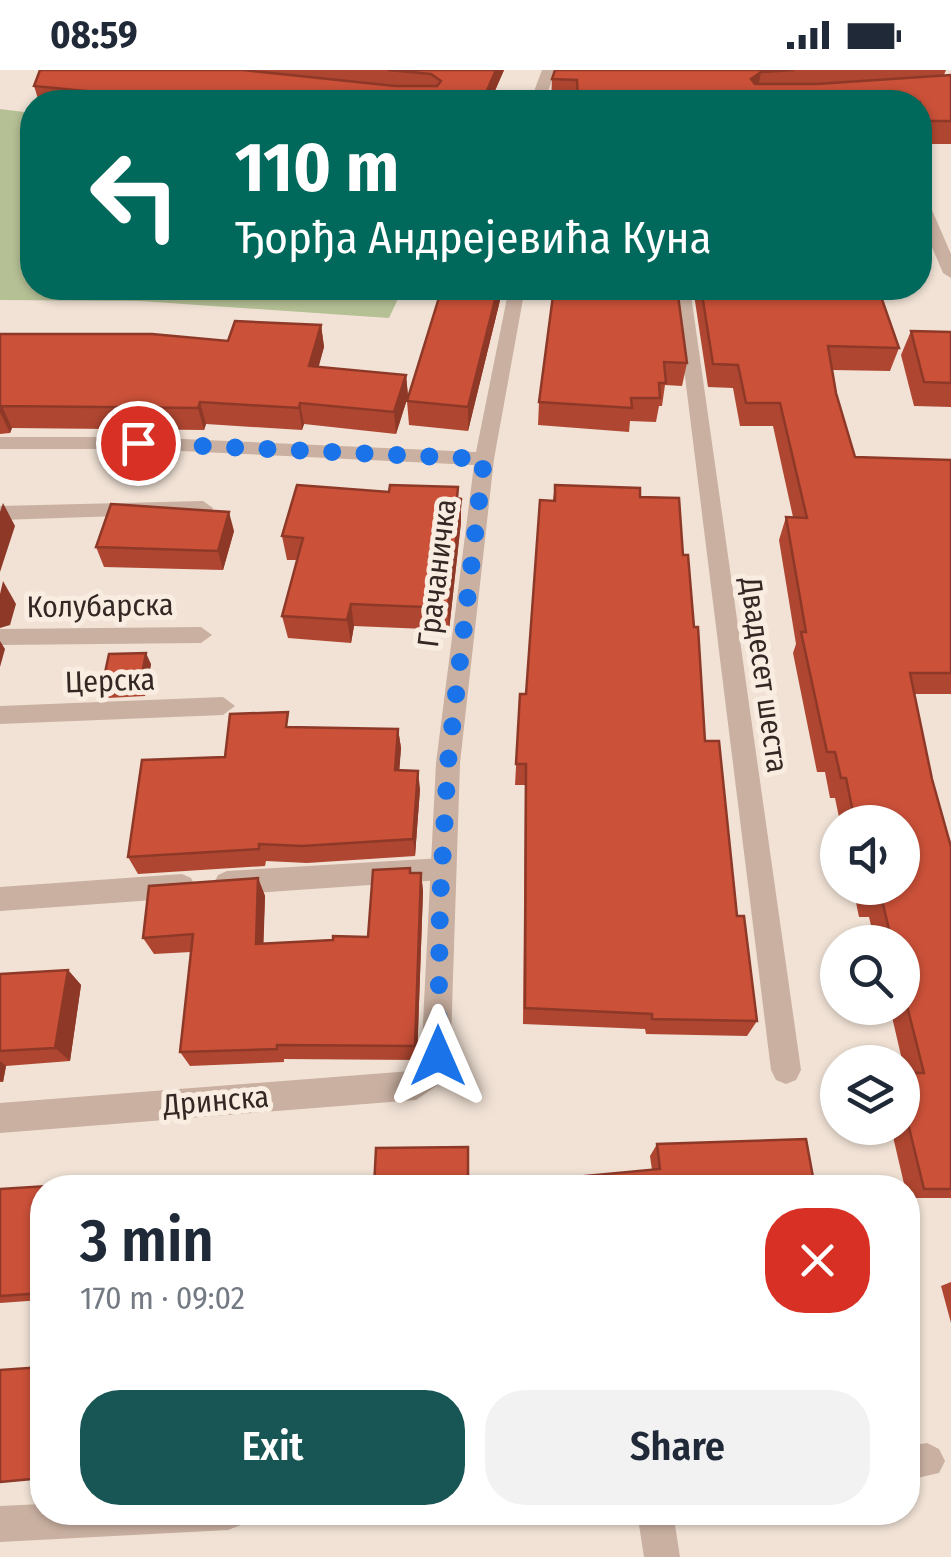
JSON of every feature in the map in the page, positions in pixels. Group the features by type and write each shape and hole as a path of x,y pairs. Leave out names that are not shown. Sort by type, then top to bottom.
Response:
{"street":[{"path":"932,229 951,273"},
{"name":"Грачаничка","path":"430,1078 438,1056 448,762 484,459 515,300"},
{"name":"Двадесет шеста","path":"684,300 786,1070"},
{"path":"0,443 138,443 484,459"},
{"path":"0,513 203,508"},
{"name":"Колубарска","path":"0,638 201,635"},
{"name":"Церска","path":"0,716 223,706"},
{"path":"0,899 442,869"},
{"name":"Дринска","path":"0,1118 416,1085 430,1078"},
{"path":"0,1524 30,1522"},
{"path":"657,1525 662,1557"}],"green space":[{"path":"0,109 20,112 20,300 397,300 389,318 140,301 0,300"}],"building":[{"path":"40,70 243,70 395,86 437,86 441,81 431,74 388,70 496,70 487,90 75,90 34,86"},
{"path":"555,70 794,70 761,72 751,79 755,84 951,75 951,121 932,121 932,90 577,90 577,80 552,79"},
{"path":"438,300 495,300 468,407 407,401"},
{"path":"552,300 679,300 687,363 664,362 666,383 659,383 660,398 631,398 632,408 539,402"},
{"path":"703,300 882,300 899,348 828,346 836,393 855,457 951,460 951,673 910,673 951,847 951,1189 924,1189 913,1145 920,1145 920,1073 924,1073 912,1025 920,1025 920,925 888,925 883,905 920,905 920,805 852,805 835,752 827,752 801,632 806,632 786,517 807,518 780,403 746,403 738,365 713,364"},
{"path":"235,321 321,325 309,366 406,375 394,412 300,403 299,408 200,402 198,408 2,406 0,412 0,334 152,334 228,341"},
{"path":"911,331 951,332 951,383 924,382"},
{"path":"297,485 389,492 390,485 458,487 457,498 461,499 448,608 351,604 347,620 282,616 303,538 282,536"},
{"path":"555,485 640,488 640,497 679,498 683,555 688,555 694,627 698,627 705,741 719,741 737,916 744,916 757,1021 652,1019 652,1014 525,1008 526,764 516,764 520,694 526,694 540,500 555,501"},
{"path":"111,504 229,512 218,551 96,547"},
{"path":"146,653 140,685 102,687 109,654"},
{"path":"288,712 286,727 398,729 395,770 418,771 413,839 302,846 259,844 259,849 128,857 142,760 225,757 230,714"},
{"path":"410,868 410,873 421,873 415,1046 277,1045 277,1049 180,1052 193,934 143,938 149,886 258,878 256,944 333,940 333,936 368,937 373,870"},
{"path":"68,970 55,1048 0,1051 0,974"},
{"path":"806,1139 813,1175 596,1175 660,1169 657,1144"},
{"path":"468,1147 468,1175 375,1175 376,1148"},
{"path":"30,1187 30,1294 0,1296 0,1189"},
{"path":"30,1368 30,1479 0,1482 0,1370"}],"route":[{"path":"138,443 484,459 448,762 440,901 438,1056"}]}
